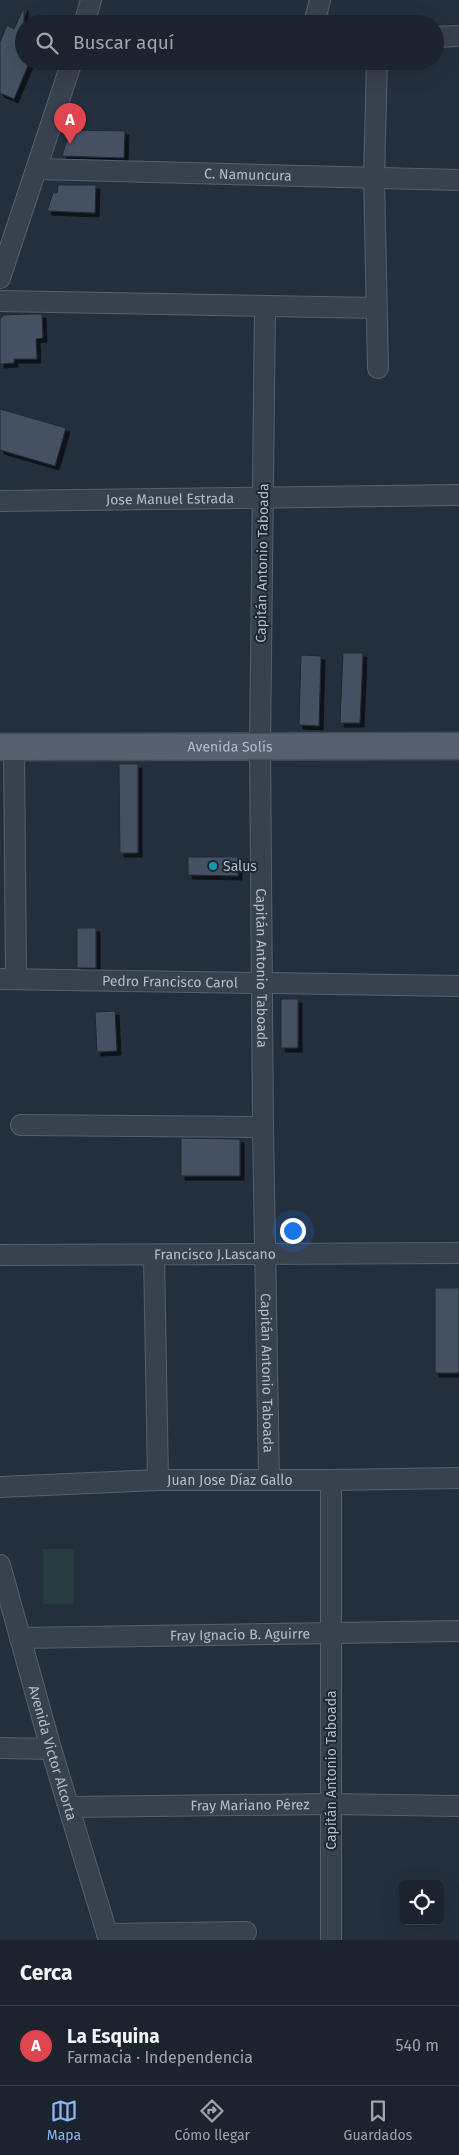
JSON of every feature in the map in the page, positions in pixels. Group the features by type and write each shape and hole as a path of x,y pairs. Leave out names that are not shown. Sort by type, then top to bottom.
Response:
{"main road":[{"name":"Avenida Solís","path":"7,747 459,746"}],"street":[{"path":"316,15 320,0"},
{"path":"86,15 88,1"},
{"path":"444,37 459,36"},
{"path":"0,278 69,70"},
{"path":"377,70 374,178 378,368"},
{"name":"C. Namuncura","path":"37,169 459,180"},
{"path":"0,301 376,308"},
{"name":"Capitán Antonio Taboada","path":"265,307 264,462 261,498 260,746 264,1254 269,1480"},
{"name":"Jose Manuel Estrada","path":"0,501 459,495"},
{"path":"7,747 8,979"},
{"name":"Pedro Francisco Carol","path":"8,979 459,986"},
{"path":"20,1125 263,1127"},
{"name":"Francisco J.Lascano","path":"0,1255 459,1253"},
{"path":"154,1255 158,1480"},
{"name":"Juan Jose Díaz Gallo","path":"0,1486 158,1480 459,1478"},
{"name":"Capitán Antonio Taboada","path":"331,1480 331,1940"},
{"name":"Avenida Victor Alcorta","path":"0,1566 51,1749 108,1937"},
{"name":"Fray Ignacio B. Aguirre","path":"20,1638 459,1631"},
{"path":"0,1748 51,1749"},
{"name":"Fray Mariano Pérez","path":"70,1807 331,1804 459,1806"},
{"path":"108,1937 246,1932"}],"green space":[{"path":"43,1549 74,1549 74,1604 43,1604"}],"building":[{"path":"7,25 14,29 15,27 15,70 26,70 14,99 0,93 0,42"},
{"path":"70,130 125,131 124,158 62,156"},
{"path":"58,185 96,185 95,213 47,211 53,193 57,193"},
{"path":"42,314 43,338 36,339 37,359 14,359 14,363 0,364 0,319 4,315"},
{"path":"0,409 66,428 55,466 0,450"},
{"path":"343,653 363,653 360,723 340,723"},
{"path":"301,655 321,656 319,726 299,725"},
{"path":"119,764 138,764 138,853 120,853"},
{"name":"Salus","path":"188,857 238,857 238,876 188,875"},
{"path":"77,928 96,928 96,968 77,968"},
{"path":"281,999 298,999 298,1048 281,1048"},
{"path":"115,1011 117,1051 97,1052 95,1012"},
{"path":"181,1138 240,1139 240,1176 181,1176"},
{"path":"435,1288 459,1288 459,1373 435,1373"}],"place":[{"name":"La Esquina","path":"70,144"},
{"name":"Salus","path":"213,866"}]}
